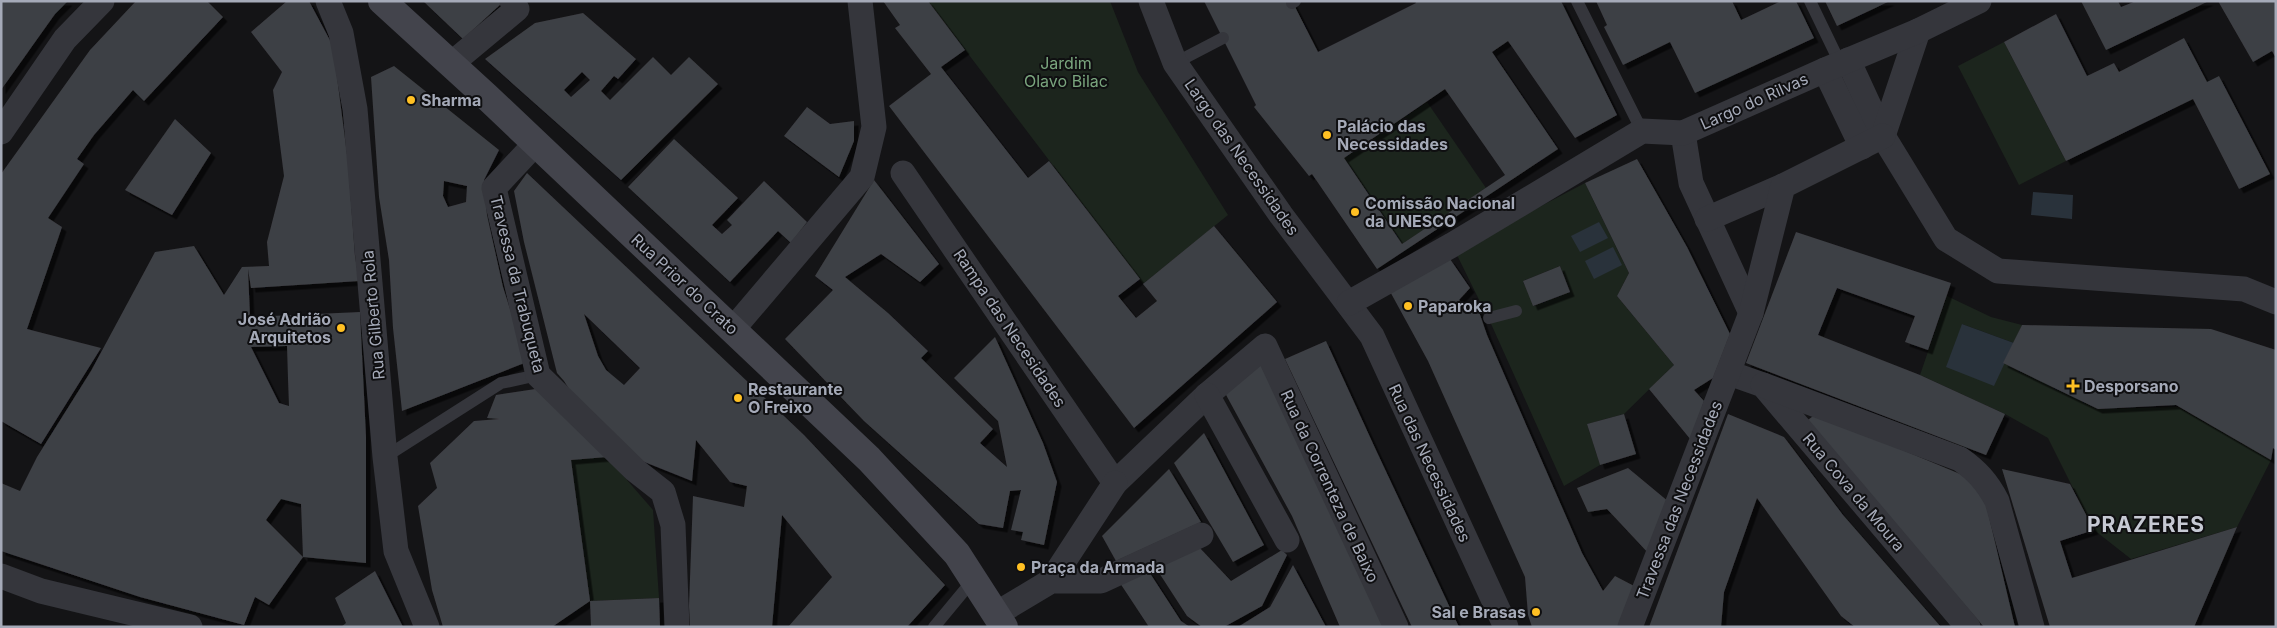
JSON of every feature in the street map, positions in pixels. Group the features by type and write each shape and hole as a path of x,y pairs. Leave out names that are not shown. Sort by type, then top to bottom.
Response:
{"street":[{"path":"1,132 65,39 102,1"},
{"name":"Rua Gilberto Rola","path":"328,1 341,33 355,109 396,550 427,627"},
{"name":"Rua Prior do Crato","path":"382,1 536,143 822,413 905,496 957,554 973,580"},
{"path":"451,64 517,9 512,1"},
{"path":"733,329 862,177 874,128 860,1"},
{"name":"Largo das Necessidades","path":"1151,1 1175,63 1281,215 1349,303"},
{"name":"Largo do Rilvas","path":"1642,131 1683,133 1838,64 1918,32 1979,1"},
{"path":"1707,219 1783,186 1872,142 1918,32"},
{"name":"Largo do Rilvas","path":"1838,64 1872,142 1946,239 1998,271 2244,289 2276,302"},
{"path":"1349,303 1452,245 1642,131"},
{"name":"Largo do Rilvas","path":"1683,133 1691,183 1751,313"},
{"name":"Travessa da Trabuqueta","path":"536,143 494,188 538,375 635,470 664,492 673,525 677,627"},
{"name":"Rampa das Necesidades","path":"904,173 1115,483"},
{"path":"1783,186 1751,313 1729,373 1960,459 1978,471 1997,501 2032,627"},
{"name":"Rua das Necessidades","path":"1349,303 1372,336 1506,627"},
{"name":"Rua da Correnteza de Baixo","path":"1207,395 1265,346 1396,627"},
{"name":"Travessa das Necessidades","path":"1630,627 1729,373"},
{"name":"Rua Cova da Moura","path":"1763,385 1968,627"},
{"path":"973,580 1000,620 1018,599 1051,581 1115,483 1207,395 1287,540"},
{"path":"1051,581 1101,581 1201,535"},
{"path":"1,576 41,591 190,627"}],"lane":[{"path":"1577,1 1642,131"},
{"path":"1810,1 1838,64"},
{"path":"1175,63 1223,38"},
{"path":"1489,318 1516,311"},
{"path":"386,457 502,383 538,375"},
{"path":"934,627 973,580"}],"green space":[{"name":"Jardim Olavo Bilac","path":"928,1 1110,1 1138,72 1228,215 1143,284"},
{"path":"2004,42 2066,161 2019,185 1958,66"},
{"path":"1427,102 1486,188 1402,244 1344,158"},
{"path":"1585,183 1629,273 1617,296 1674,365 1624,414 1587,424 1600,465 1564,486 1492,326 1455,251","holes":["1560,266 1570,292 1534,306 1523,281"]},
{"path":"1947,296 1991,317 2022,325 2014,343 1962,324 1994,385 2003,363 2098,409 2178,407 2271,460 2237,527 2131,559 2094,530 2048,438 2005,414 1920,375"},
{"path":"607,457 653,510 659,598 590,601 571,460"}],"shaded area":[{"path":"2033,192 2073,195 2072,219 2031,215"},
{"path":"1599,222 1608,238 1580,252 1571,236"},
{"path":"1613,247 1622,265 1594,279 1585,261"},
{"path":"1962,324 2014,343 1994,386 1946,367"}],"building":[{"path":"1,1 68,1 55,14 1,90"},
{"path":"136,1 207,1 223,17 144,101 133,90 94,135 77,159 84,164 48,218 62,227 27,329 101,348 41,444 1,421 1,174 90,50"},
{"path":"287,1 309,1 333,46 348,162 355,256 359,281 251,288 248,269 250,317 360,312 366,437 366,563 303,557 269,605 255,597 244,625 140,597 1,551 1,483 20,491 37,457 91,371 155,252 194,246 224,295 242,267 269,266 267,242 284,176 273,90 282,72 251,32","holes":["287,346 289,406 279,403 251,347","281,499 301,504 303,557 266,520"]},
{"path":"423,1 501,1 502,3 463,39"},
{"path":"883,1 928,1 965,50 941,67 1028,178 1049,161 1140,279 1118,296 1136,318 1157,301 1143,284 1214,226 1277,302 1134,428 889,106 931,74 895,28 900,25"},
{"name":"Palácio das Necessidades","path":"1204,1 1292,1 1318,52 1416,3 1415,1 1561,1 1617,115 1575,138 1508,41 1492,52 1558,149 1377,269 1312,174 1309,176 1254,107 1256,105","holes":["1445,89 1505,175 1402,244 1344,158"]},
{"path":"1596,1 1732,1 1741,20 1781,1 1796,1 1814,38 1695,93 1670,42 1623,65 1604,27 1607,25"},
{"path":"1825,1 1890,1 1837,26"},
{"path":"2081,1 2118,1 2121,7 2136,1 2209,1 2106,50"},
{"path":"2218,1 2276,1 2276,58 2272,51 2253,62"},
{"path":"583,13 636,59 618,79 614,76 601,91 610,100 653,57 671,75 689,57 718,84 621,180 485,59 535,23","holes":["582,72 590,80 571,97 564,90"]},
{"path":"2056,14 2087,76 2114,63 2119,72 2184,38 2207,82 2219,76 2270,174 2239,189 2193,99 2066,161 2004,42"},
{"path":"394,66 499,150 484,180 487,215 503,287 527,362 402,411 393,328 389,260 379,197 371,77","holes":["444,181 467,186 466,202 448,207 443,196"]},
{"path":"807,107 830,124 854,121 854,141 839,177 784,136"},
{"path":"175,119 211,153 172,215 125,190"},
{"path":"674,139 738,198 712,225 722,234 732,225 727,220 764,181 807,222 791,243 778,231 730,282 628,187"},
{"path":"1637,159 1687,247 1730,334 1713,378 1694,390 1704,401 1691,440 1649,389 1674,365 1617,296 1629,273 1585,183"},
{"path":"527,173 804,435 945,585 907,627 788,627 832,577 782,515 772,627 690,627 693,496 744,507 747,486 730,482 696,440 692,481 632,457 579,405 557,373 524,242 514,191","holes":["584,314 640,368 624,385 606,370 598,356"]},
{"path":"874,180 939,264 920,282 881,254 845,277 888,313 928,351 921,358 993,429 980,443 1007,467 998,421 954,378 995,337 1043,443 1057,482 1044,545 1021,540 1023,532 1011,530 1021,490 1010,491 1003,528 979,524 864,421 785,339 833,290 815,276"},
{"path":"1796,232 1951,283 1928,350 1905,342 1915,316 1837,288 1818,335 1920,375 2005,414 1986,455 1746,363"},
{"path":"1450,259 1470,288 1459,300 1466,307 1476,303 1487,335 1582,553 1603,591 1615,576 1638,588 1623,627 1532,627 1528,615 1525,577 1428,361 1387,286"},
{"path":"1560,266 1570,292 1533,306 1523,281"},
{"path":"2022,325 2211,329 2276,350 2276,450 2273,448 2271,460 2176,405 2098,409 2003,363"},
{"path":"1326,341 1459,627 1412,627 1285,359"},
{"path":"1259,361 1390,627 1340,627 1292,516 1225,393"},
{"path":"542,388 607,457 571,460 590,601 552,627 443,627 432,590 418,506 437,488 430,463 474,421 499,419 487,418 496,395"},
{"path":"1624,414 1636,454 1600,465 1587,424"},
{"path":"1728,414 1784,437 1843,515 1941,627 1855,627 1841,616 1757,498 1724,592 1721,627 1649,627"},
{"path":"1816,414 1965,476 1976,488 1986,504 2015,627 1984,627 1805,422"},
{"path":"1204,433 1264,545 1233,562 1174,463"},
{"path":"1628,468 1669,502 1650,555 1607,509 1588,512 1577,488"},
{"path":"1169,469 1201,522 1116,561 1102,536"},
{"path":"2002,469 2070,484 2094,530 2060,541 2072,578 2237,527 2194,627 2050,627"},
{"path":"1199,547 1231,581 1282,550 1287,555 1262,606 1224,627 1202,627 1187,616 1152,562"},
{"path":"1144,564 1181,621 1190,627 1149,627 1118,580"},
{"path":"1293,565 1326,627 1238,627 1270,607"},
{"path":"375,571 403,627 341,627 346,623 335,598"},
{"path":"659,598 660,627 591,627 590,601"}],"place":[{"name":"Sharma","path":"411,100"},
{"name":"Palácio das Necessidades","path":"1327,135"},
{"name":"Comissão Nacional da UNESCO","path":"1355,212"},
{"name":"Paparoka","path":"1408,306"},
{"name":"José Adrião Arquitetos","path":"341,328"},
{"name":"Desporsano","path":"2073,386"},
{"name":"Restaurante O Freixo","path":"738,398"},
{"name":"Praça da Armada","path":"1021,567"},
{"name":"Sal e Brasas","path":"1536,612"}],"district":[{"name":"PRAZERES","path":"2146,525"}]}
